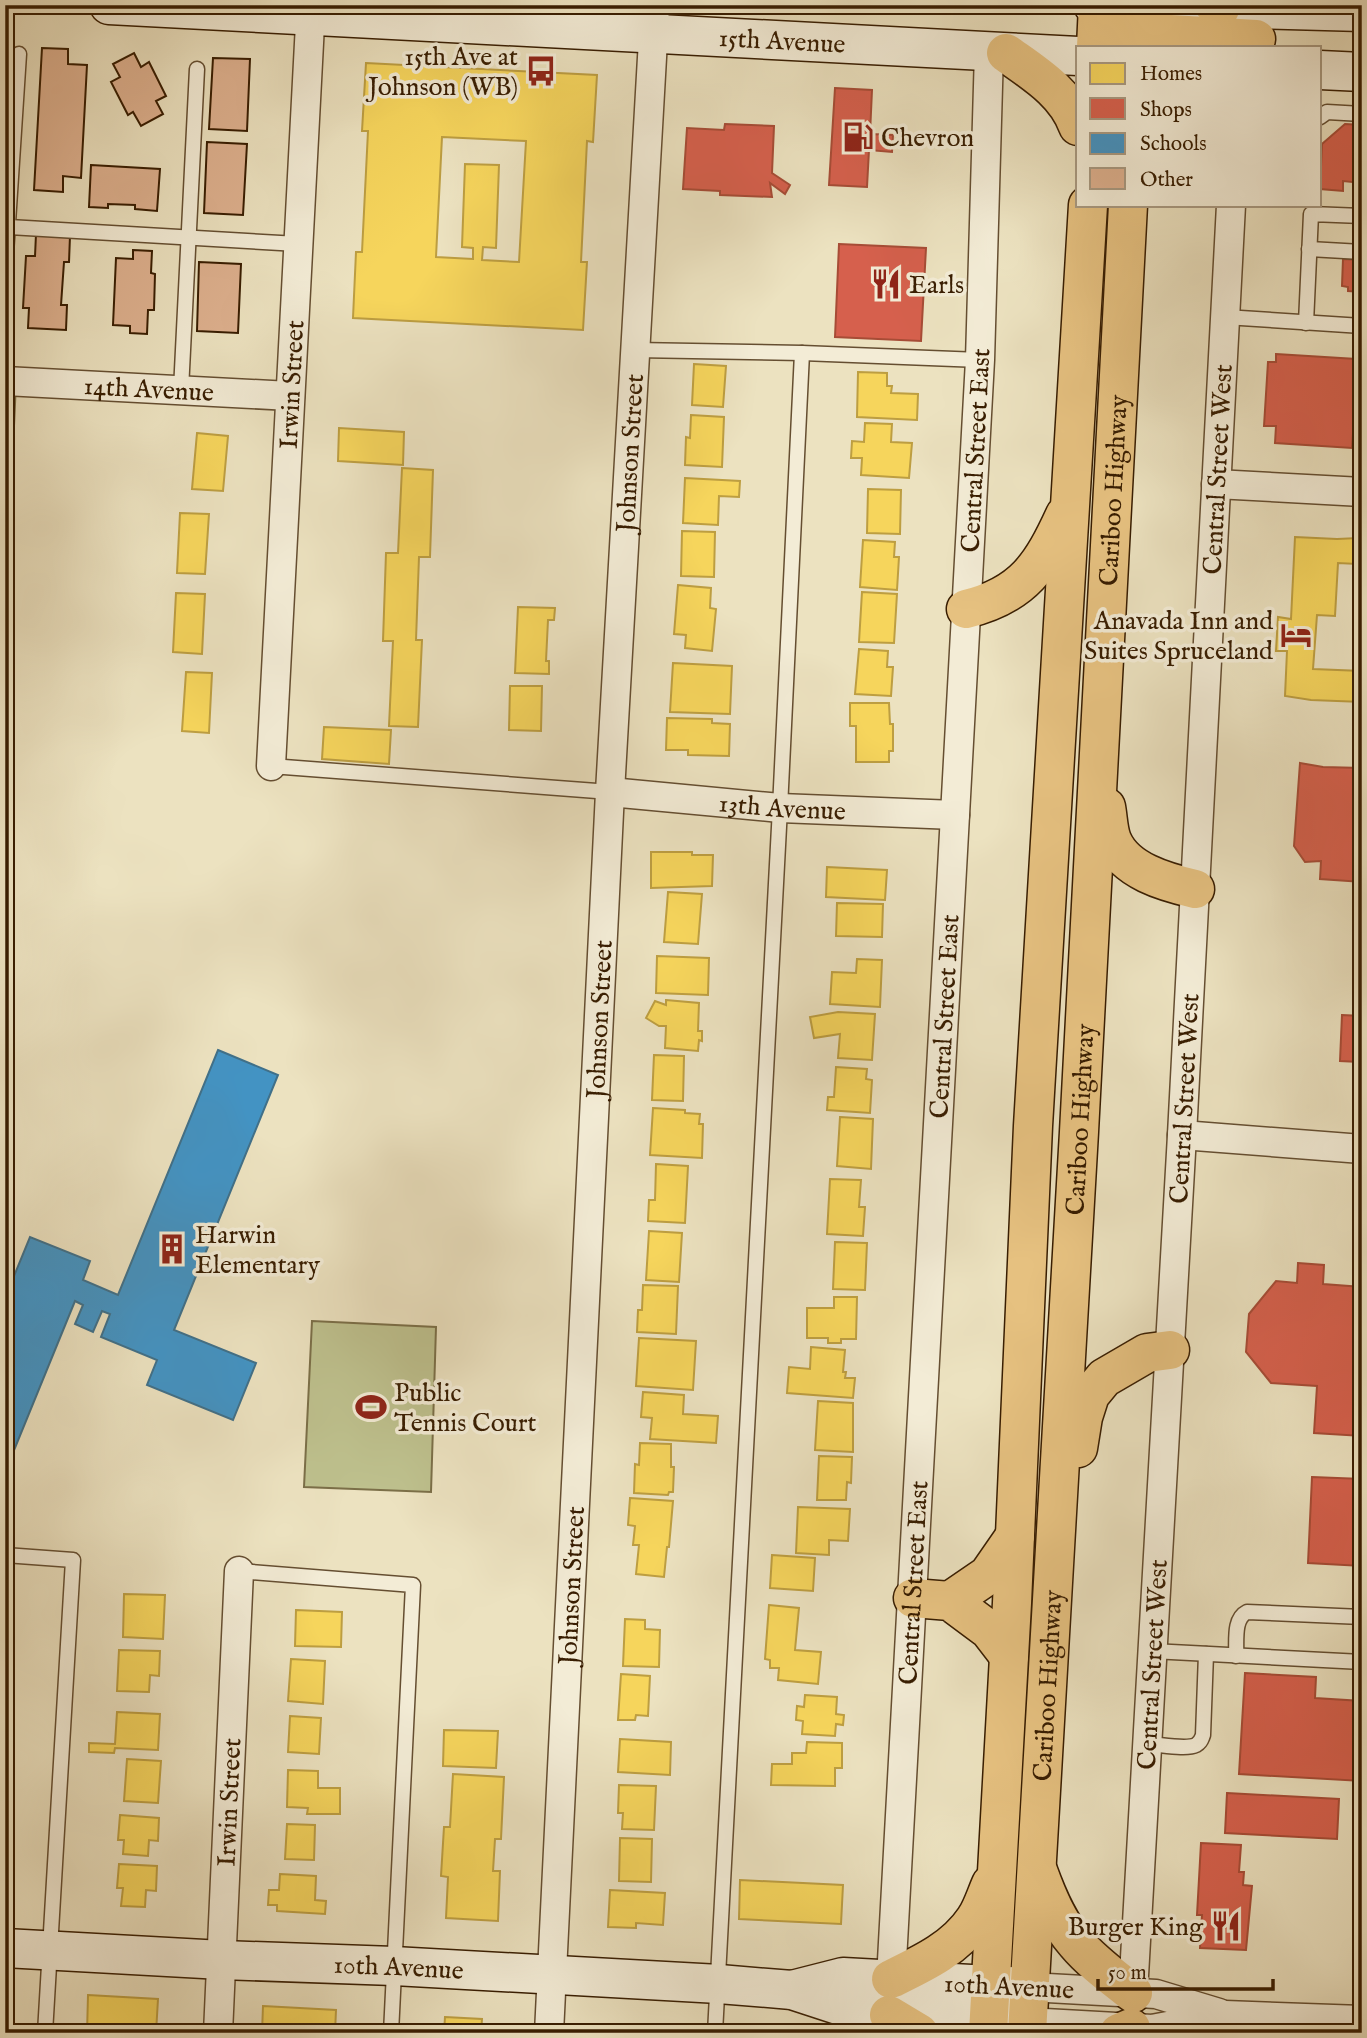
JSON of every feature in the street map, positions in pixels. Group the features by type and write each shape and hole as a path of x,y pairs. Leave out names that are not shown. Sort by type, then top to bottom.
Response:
{"highway":[{"path":"1097,5 1099,46"},
{"path":"1100,46 1119,31 1139,22"},
{"path":"998,53 1044,79 1060,95 1076,120"},
{"name":"Cariboo Highway","path":"989,2013 1015,1536 1033,1126 1088,206"},
{"name":"Cariboo Highway","path":"1028,2014 1128,206"},
{"path":"966,608 989,603 1009,592 1032,573 1051,545 1072,500"},
{"path":"1099,760 1111,837 1118,852 1130,864 1170,883 1195,889"},
{"path":"1054,1548 1071,1497 1083,1417 1090,1395 1104,1378 1147,1353 1170,1350"},
{"path":"950,1601 988,1575 1015,1536"},
{"path":"913,1598 950,1601 989,1630 1009,1656"},
{"path":"1036,1866 1050,1903 1074,1941 1096,1964 1128,2022"},
{"path":"897,2015 926,1961 956,1941 976,1918 997,1869"}],"main road":[{"name":"15th Avenue","path":"109,5 654,19 998,53 1076,55"},
{"path":"1097,5 1139,22 1362,12"},
{"path":"1240,19 1362,27"},
{"path":"1322,70 1362,72"},
{"name":"10th Avenue","path":"5,1948 719,1984 792,1990 844,2007 897,2015 1028,2014"}],"street":[{"name":"Irwin Street","path":"271,766 311,10"},
{"name":"Johnson Street","path":"549,2033 610,792 654,19"},
{"name":"Central Street East","path":"897,2015 913,1598 998,53"},
{"name":"Central Street West","path":"1128,2022 1170,1350 1231,206"},
{"name":"14th Avenue","path":"5,381 290,396"},
{"path":"1216,484 1362,492"},
{"name":"13th Avenue","path":"610,792 780,808 955,815"},
{"path":"1182,1135 1362,1149"},
{"name":"Irwin Street","path":"218,2033 239,1571"},
{"name":"10th Avenue","path":"1028,2014 1128,2022 1152,2029 1225,2015 1362,2020"}],"lane":[{"path":"5,270 19,54"},
{"path":"180,390 197,69"},
{"path":"1322,116 1327,112 1362,114"},
{"path":"1306,323 1311,209 1362,216"},
{"path":"9,227 298,244"},
{"path":"1309,249 1362,252"},
{"path":"1225,317 1362,326"},
{"path":"635,349 980,360"},
{"path":"715,2033 802,353"},
{"path":"271,766 610,792"},
{"path":"5,1555 74,1560 45,2033"},
{"path":"239,1571 413,1584 391,2033"},
{"path":"1236,1656 1238,1620 1247,1612 1362,1617"},
{"path":"1152,1651 1362,1662"},
{"path":"1147,1744 1189,1746 1201,1741 1206,1654"}],"green space":[{"path":"5,382 16,382 5,623"},
{"name":"Public Tennis Court","path":"312,1321 436,1327 431,1492 304,1487"}],"building: Homes":[{"path":"366,63 597,75 593,142 587,141 581,262 587,262 583,330 353,318 356,252 362,252 368,131 362,131","holes":["442,137 526,141 519,262 482,260 483,247 496,248 499,165 465,164 462,247 473,248 473,259 436,257"]},
{"path":"694,364 726,366 723,407 692,405"},
{"path":"858,372 887,373 887,386 892,386 891,393 918,394 917,420 857,417"},
{"path":"691,415 724,417 722,467 685,465 686,437 690,438"},
{"path":"865,423 892,424 891,442 912,443 909,478 861,475 862,458 851,458 852,441 864,442"},
{"path":"339,428 404,432 403,465 338,461"},
{"path":"197,433 228,436 223,491 192,489"},
{"path":"402,468 433,470 430,557 419,557 416,640 422,640 418,727 389,726 393,641 383,641 386,553 398,553"},
{"path":"685,478 740,481 739,497 719,496 718,525 683,523"},
{"path":"868,489 901,490 900,534 867,533"},
{"path":"180,513 209,514 205,574 177,573"},
{"path":"682,531 715,532 714,577 681,576"},
{"name":"Anavada Inn and Suites Spruceland","path":"1295,537 1358,538 1357,564 1338,563 1335,616 1317,615 1313,669 1362,671 1362,702 1285,696 1287,651 1276,651 1278,617 1291,619"},
{"path":"863,540 895,542 894,557 899,557 897,590 860,587"},
{"path":"678,585 711,588 710,608 716,609 712,651 685,648 686,635 674,634"},
{"path":"862,592 897,594 894,643 859,642"},
{"path":"176,593 205,594 202,654 173,652"},
{"path":"518,607 555,608 554,620 548,620 546,661 549,661 549,674 515,673"},
{"path":"859,649 888,651 887,667 893,667 891,696 855,694"},
{"path":"673,663 732,666 730,714 670,712"},
{"path":"186,672 212,673 209,733 182,731"},
{"path":"510,686 542,686 541,731 509,730"},
{"path":"850,703 889,703 890,724 893,724 893,751 889,751 889,762 856,762 856,726 850,726"},
{"path":"667,718 712,719 712,723 730,724 729,756 688,755 688,750 666,750"},
{"path":"324,727 391,730 389,764 322,759"},
{"path":"651,852 713,855 712,886 651,888"},
{"path":"827,867 887,870 885,900 826,897"},
{"path":"668,892 702,894 698,944 664,942"},
{"path":"837,903 883,904 882,937 836,936"},
{"path":"657,956 709,958 708,995 656,993"},
{"path":"857,959 882,960 880,1007 830,1004 832,972 856,973"},
{"path":"666,1000 699,1003 698,1031 702,1031 702,1041 699,1040 698,1051 665,1048 666,1026 659,1026 646,1018 655,1001 666,1005"},
{"path":"838,1012 875,1014 872,1060 838,1058 840,1034 814,1038 810,1017"},
{"path":"654,1055 684,1056 683,1101 652,1100"},
{"path":"836,1067 867,1069 866,1079 872,1080 870,1113 827,1110 828,1097 834,1097"},
{"path":"653,1108 700,1114 699,1124 703,1124 702,1158 650,1155"},
{"path":"840,1117 873,1119 871,1169 837,1166"},
{"path":"656,1164 688,1166 685,1223 648,1221 649,1200 655,1200"},
{"path":"830,1179 861,1180 859,1207 865,1207 863,1236 827,1234"},
{"path":"649,1231 682,1233 679,1282 646,1280"},
{"path":"835,1242 867,1243 865,1290 833,1289"},
{"path":"643,1285 678,1286 676,1334 637,1332 638,1310 642,1310"},
{"path":"834,1297 857,1297 856,1339 841,1339 841,1343 828,1343 828,1338 807,1338 807,1308 834,1308"},
{"path":"639,1338 696,1341 693,1390 636,1386"},
{"path":"811,1347 845,1350 843,1372 846,1372 845,1378 855,1378 853,1398 787,1393 789,1367 810,1369"},
{"path":"643,1392 684,1395 683,1414 718,1416 716,1443 650,1439 652,1418 641,1417"},
{"path":"818,1401 853,1403 853,1452 815,1450"},
{"path":"640,1443 671,1444 673,1492 668,1495 634,1493 635,1464 639,1465"},
{"path":"819,1456 852,1457 851,1483 847,1482 846,1500 817,1500"},
{"path":"630,1498 673,1501 664,1577 636,1574 639,1545 633,1545 635,1526 628,1525"},
{"path":"798,1507 850,1509 848,1541 829,1540 829,1555 796,1553"},
{"path":"772,1555 815,1558 813,1591 770,1588"},
{"path":"124,1594 165,1595 163,1639 123,1637"},
{"path":"769,1605 799,1608 795,1650 821,1652 818,1684 778,1680 779,1668 770,1668 770,1660 765,1659"},
{"path":"296,1610 342,1612 341,1647 295,1646"},
{"path":"625,1619 645,1620 645,1629 660,1630 659,1667 623,1666"},
{"path":"119,1650 160,1651 159,1676 150,1675 149,1692 117,1691"},
{"path":"291,1659 325,1661 323,1704 288,1701"},
{"path":"621,1674 650,1676 648,1716 636,1715 635,1720 618,1720"},
{"path":"805,1695 837,1697 836,1714 844,1715 843,1725 836,1724 835,1736 802,1734 803,1721 796,1720 797,1706 804,1707"},
{"path":"117,1712 160,1714 158,1750 115,1748 114,1753 89,1752 89,1743 115,1744"},
{"path":"290,1716 321,1718 319,1754 288,1752"},
{"path":"444,1730 498,1731 496,1768 443,1766"},
{"path":"620,1739 671,1742 670,1775 618,1772"},
{"path":"807,1742 842,1743 842,1768 835,1768 835,1786 771,1785 772,1764 792,1764 792,1753 806,1753"},
{"path":"127,1759 161,1761 158,1803 124,1801"},
{"path":"288,1770 318,1771 318,1788 340,1788 340,1814 307,1814 308,1808 287,1807"},
{"path":"453,1774 504,1777 501,1839 495,1839 493,1871 500,1871 498,1921 446,1918 448,1877 441,1876 444,1827 450,1827"},
{"path":"619,1785 656,1786 654,1830 622,1829 623,1813 618,1813"},
{"path":"120,1815 159,1818 158,1841 149,1840 148,1856 123,1854 124,1840 118,1840"},
{"path":"287,1824 315,1825 314,1860 285,1859"},
{"path":"620,1838 652,1839 651,1882 619,1881"},
{"path":"119,1864 157,1866 156,1891 146,1890 145,1907 121,1906 123,1888 117,1888"},
{"path":"280,1874 316,1876 315,1900 326,1901 325,1914 277,1911 277,1905 268,1905 269,1890 279,1890"},
{"path":"740,1880 843,1885 841,1924 739,1919"},
{"path":"610,1890 665,1893 663,1925 636,1923 636,1928 608,1927"},
{"path":"88,1995 158,1999 156,2033 87,2033"},
{"path":"263,2006 336,2010 335,2033 262,2033"},
{"path":"445,2017 482,2019 481,2033 444,2033"},
{"path":"607,2028 643,2030 643,2033 607,2033"}],"building: Shops":[{"path":"835,88 872,90 870,134 893,135 892,152 869,150 867,187 829,185"},
{"path":"725,124 774,126 772,173 790,185 785,194 770,183 772,197 720,195 720,191 683,189 687,128 724,130"},
{"path":"1345,124 1362,125 1362,183 1343,181 1343,191 1322,189 1322,144"},
{"path":"839,244 926,248 921,341 835,337"},
{"path":"1343,259 1362,260 1362,292 1348,291 1348,287 1342,286"},
{"path":"1276,354 1356,359 1356,368 1362,368 1362,390 1356,390 1352,448 1275,443 1276,426 1264,426 1268,362 1276,362"},
{"path":"1300,763 1323,767 1362,768 1362,882 1320,879 1321,861 1305,862 1294,846"},
{"path":"1342,1015 1362,1016 1359,1062 1340,1061"},
{"path":"1298,1263 1324,1265 1323,1284 1362,1287 1362,1436 1314,1433 1317,1386 1271,1383 1246,1352 1249,1314 1276,1281 1297,1283"},
{"path":"1312,1477 1362,1479 1362,1566 1308,1563"},
{"path":"1245,1673 1316,1677 1315,1698 1362,1701 1362,1781 1239,1774"},
{"path":"1227,1793 1339,1799 1337,1839 1225,1833"},
{"path":"1201,1843 1241,1845 1239,1872 1244,1872 1243,1885 1252,1886 1246,1950 1200,1948 1202,1915 1197,1915"}],"building: Schools":[{"name":"Harwin Elementary","path":"218,1050 278,1075 174,1330 256,1363 233,1420 147,1385 157,1360 101,1337 110,1314 102,1311 93,1332 75,1324 83,1305 75,1301 8,1465 5,1464 5,1298 30,1237 90,1261 83,1280 118,1295"}],"building: Other":[{"path":"42,48 68,49 68,64 87,65 81,178 63,176 63,192 34,190"},
{"path":"134,53 141,67 149,62 166,96 156,101 163,114 141,126 133,112 128,115 111,82 120,77 113,64"},
{"path":"213,58 250,59 247,131 209,129"},
{"path":"207,142 247,144 243,215 204,213"},
{"path":"91,165 160,169 157,211 135,209 135,205 108,204 108,208 89,207"},
{"path":"36,234 70,236 69,262 64,262 61,305 67,305 66,330 28,328 29,308 23,308 26,256 35,256"},
{"path":"133,250 152,251 151,273 155,274 154,310 148,310 147,334 130,333 130,326 113,325 116,258 133,259"},
{"path":"199,262 241,264 238,333 197,331"}],"place":[{"name":"15th Ave at Johnson (WB)","path":"541,71"},
{"name":"Chevron","path":"858,137"},
{"name":"Earls","path":"886,284"},
{"name":"Anavada Inn and Suites Spruceland","path":"1296,635"},
{"name":"Harwin Elementary","path":"172,1249"},
{"name":"Public Tennis Court","path":"371,1407"},
{"name":"Burger King","path":"1226,1926"}]}
